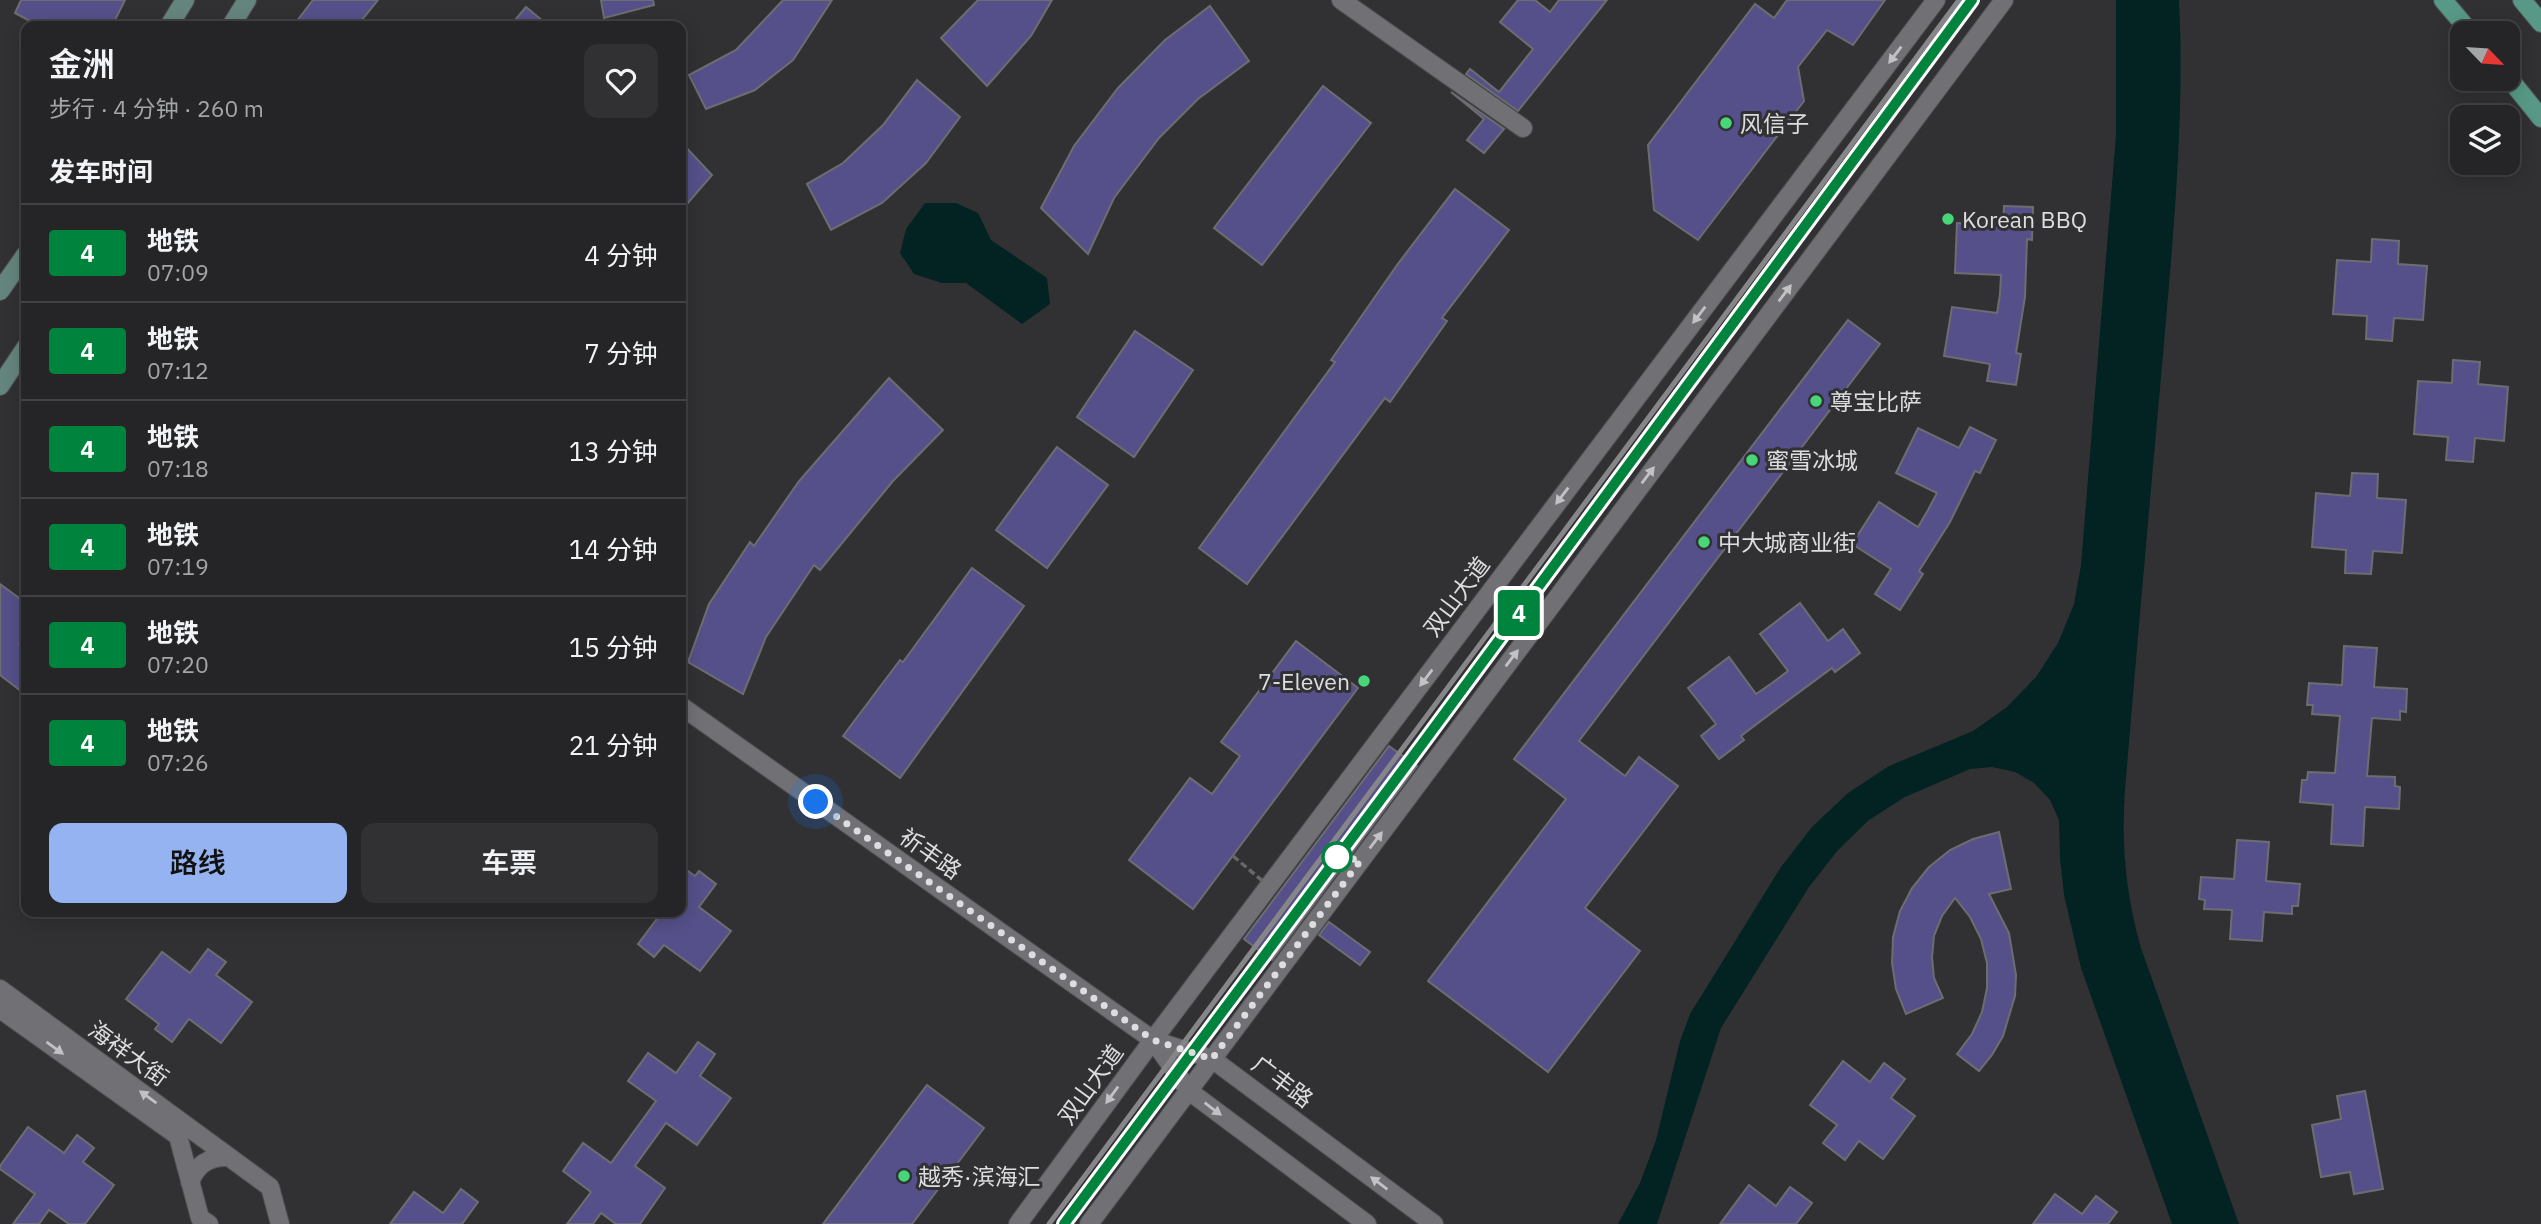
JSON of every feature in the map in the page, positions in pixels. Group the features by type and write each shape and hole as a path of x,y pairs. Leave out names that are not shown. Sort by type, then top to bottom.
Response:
{"main road":[{"path":"172,21 185,0"},
{"path":"234,21 247,0"},
{"path":"2443,0 2461,21"},
{"path":"2522,0 2541,23"},
{"path":"2519,91 2541,118"},
{"path":"0,291 21,261"},
{"path":"0,387 21,355"}],"street":[{"path":"1340,0 1523,128"},
{"name":"双山大道","path":"1018,1224 1153,1040 1936,0"},
{"path":"1089,1224 2004,0"},
{"name":"祈丰路","path":"686,710 1153,1040"},
{"name":"海祥大街","path":"0,989 270,1187 280,1224"},
{"name":"海祥大街","path":"0,1009 178,1136 200,1218 209,1224"},
{"path":"1153,1040 1189,1091 1367,1224"},
{"name":"广丰路","path":"1153,1040 1212,1059 1434,1224"},
{"path":"190,1182 193,1174 205,1162 221,1156 229,1157"}],"path":[{"path":"1233,856 1265,883"}],"water":[{"path":"2116,0 2179,0 2180,44 2174,222 2125,790 2126,870 2141,948 2239,1224 2172,1224 2081,968 2064,895 2059,820 2050,800 2034,783 2015,772 1992,767 1970,769 1905,797 1869,820 1838,850 1809,887 1721,1028 1657,1224 1618,1224 1640,1183 1656,1140 1680,1041 1690,1014 1781,867 1812,827 1848,793 1889,766 1973,731 2007,707 2036,677 2058,643 2074,604 2081,565 2116,135"},
{"path":"925,203 956,203 978,213 991,240 1047,278 1050,304 1022,324 966,283 942,283 914,274 900,253 906,229"}],"building":[{"path":"21,0 125,0 114,21 30,21 15,13"},
{"path":"313,0 378,0 361,21 297,21"},
{"path":"601,0 653,0 654,5 604,18"},
{"path":"783,0 832,0 793,60 755,90 706,109 689,75 736,50"},
{"path":"978,0 1052,0 1031,36 987,86 941,38"},
{"path":"1518,0 1535,0 1550,12 1559,0 1607,0 1518,111 1466,74 1470,69 1499,92 1533,49 1500,22"},
{"name":"风信子","path":"1787,0 1885,0 1853,45 1827,30 1798,67 1804,101 1698,240 1654,210 1648,145 1755,4 1774,18"},
{"path":"1210,6 1249,61 1198,99 1159,138 1114,198 1088,254 1041,208 1074,146 1118,88 1165,40"},
{"path":"526,7 543,21 514,21"},
{"path":"917,80 960,117 926,163 882,203 831,230 807,184 843,163 883,125"},
{"path":"1323,86 1371,123 1262,265 1214,228"},
{"path":"1451,92 1504,129 1484,153 1467,140 1484,119"},
{"path":"686,147 712,175 686,205"},
{"path":"1455,189 1509,230 1442,318 1447,321 1390,402 1385,398 1247,584 1199,548 1335,362 1331,360 1397,265"},
{"path":"2004,206 2033,207 2032,240 2027,239 2025,297 2016,353 2021,354 2016,385 1987,381 1990,364 1944,356 1952,307 1997,313 2000,294 2001,275 1955,273 1957,223 2003,224"},
{"path":"2372,239 2399,241 2398,264 2427,266 2423,320 2394,318 2392,341 2366,339 2367,316 2333,314 2337,260 2371,262"},
{"path":"1848,320 1880,344 1579,741 1625,776 1639,757 1678,786 1585,908 1640,951 1548,1072 1428,981 1566,799 1514,759"},
{"path":"1135,331 1193,370 1134,457 1077,417"},
{"path":"2453,360 2480,362 2478,384 2508,387 2504,441 2475,438 2473,462 2446,460 2448,437 2414,434 2418,381 2452,383"},
{"path":"889,378 943,430 893,481 820,570 814,565 766,637 743,694 688,662 709,604 750,542 754,546 799,481"},
{"path":"1970,427 1996,440 1980,473 1975,471 1950,522 1919,571 1923,574 1900,610 1875,594 1891,569 1852,544 1879,502 1918,527 1928,510 1937,493 1896,473 1918,428 1959,448"},
{"path":"1057,447 1108,485 1047,568 996,530"},
{"path":"2352,473 2378,474 2377,498 2406,500 2402,553 2373,551 2371,574 2345,573 2346,550 2312,547 2316,493 2350,496"},
{"path":"972,568 1024,606 900,778 843,736 900,660 903,662"},
{"path":"0,584 21,599 21,691 0,675"},
{"path":"1800,603 1828,641 1843,629 1860,653 1835,672 1832,668 1786,702 1741,736 1744,740 1719,759 1701,736 1716,724 1688,688 1729,657 1756,694 1788,671 1760,634"},
{"path":"1296,641 1358,688 1193,909 1129,860 1190,778 1212,794 1240,756 1221,742"},
{"path":"2344,646 2377,648 2374,687 2407,689 2406,712 2400,711 2400,720 2372,718 2367,776 2395,777 2395,786 2400,787 2399,809 2365,807 2363,846 2331,844 2333,805 2300,802 2302,780 2307,780 2308,772 2335,773 2340,716 2312,714 2313,705 2307,705 2309,683 2342,685"},
{"path":"1389,746 1417,766 1272,960 1244,939"},
{"path":"1999,832 2011,889 1989,894 2009,933 2016,975 2015,996 2003,1036 1979,1071 1957,1054 1972,1034 1982,1012 1987,988 1987,963 1981,939 1970,917 1955,898 1942,916 1934,936 1934,978 1943,998 1906,1014 1896,989 1892,963 1893,937 1900,911 1912,888 1929,867 1950,850 1973,839"},
{"path":"2237,840 2269,842 2266,881 2300,884 2298,906 2292,906 2292,914 2264,912 2262,941 2230,939 2232,910 2204,909 2205,900 2199,899 2201,877 2234,879"},
{"path":"686,870 695,876 699,871 716,884 699,907 731,931 700,971 664,945 654,957 638,944 658,917 686,917"},
{"path":"1329,922 1370,952 1360,965 1319,935"},
{"path":"208,949 226,962 216,975 252,1002 221,1043 189,1019 172,1042 155,1029 159,1024 126,999 162,952 190,973"},
{"path":"698,1042 715,1054 700,1076 731,1098 697,1145 666,1123 635,1166 665,1188 640,1224 616,1224 601,1213 593,1224 567,1224 591,1192 563,1171 583,1143 611,1163 656,1101 628,1081 648,1053 676,1073"},
{"path":"1843,1061 1870,1082 1884,1063 1905,1079 1891,1098 1915,1116 1883,1159 1859,1141 1845,1160 1823,1143 1837,1125 1810,1105"},
{"name":"越秀·滨海汇","path":"927,1085 984,1128 912,1224 823,1224"},
{"path":"2365,1091 2383,1189 2354,1194 2350,1172 2321,1177 2312,1125 2341,1119 2337,1096"},
{"path":"28,1127 64,1153 77,1135 94,1148 83,1162 114,1185 85,1224 69,1224 49,1210 39,1224 13,1224 35,1194 0,1169 0,1166"},
{"path":"1749,1185 1776,1206 1790,1187 1812,1203 1796,1224 1720,1224"},
{"path":"461,1189 478,1202 462,1224 390,1224 414,1192 443,1213"},
{"path":"2055,1194 2082,1214 2096,1196 2117,1212 2108,1224 2033,1224"}],"railway":[{"path":"1049,1224 1959,0"},
{"path":"1918,73 1972,0"},
{"path":"1064,1224 1787,250"}],"metro line":[{"name":"4","path":"1064,1224 1972,0"}],"place":[{"name":"风信子","path":"1726,123"},
{"name":"Korean BBQ","path":"1948,219"},
{"name":"尊宝比萨","path":"1816,401"},
{"name":"蜜雪冰城","path":"1752,460"},
{"name":"中大城商业街","path":"1704,542"},
{"name":"7-Eleven","path":"1364,681"},
{"name":"越秀·滨海汇","path":"904,1176"}],"route":[{"path":"816,802 1153,1040 1212,1059 1361,860 1337,857"}]}
